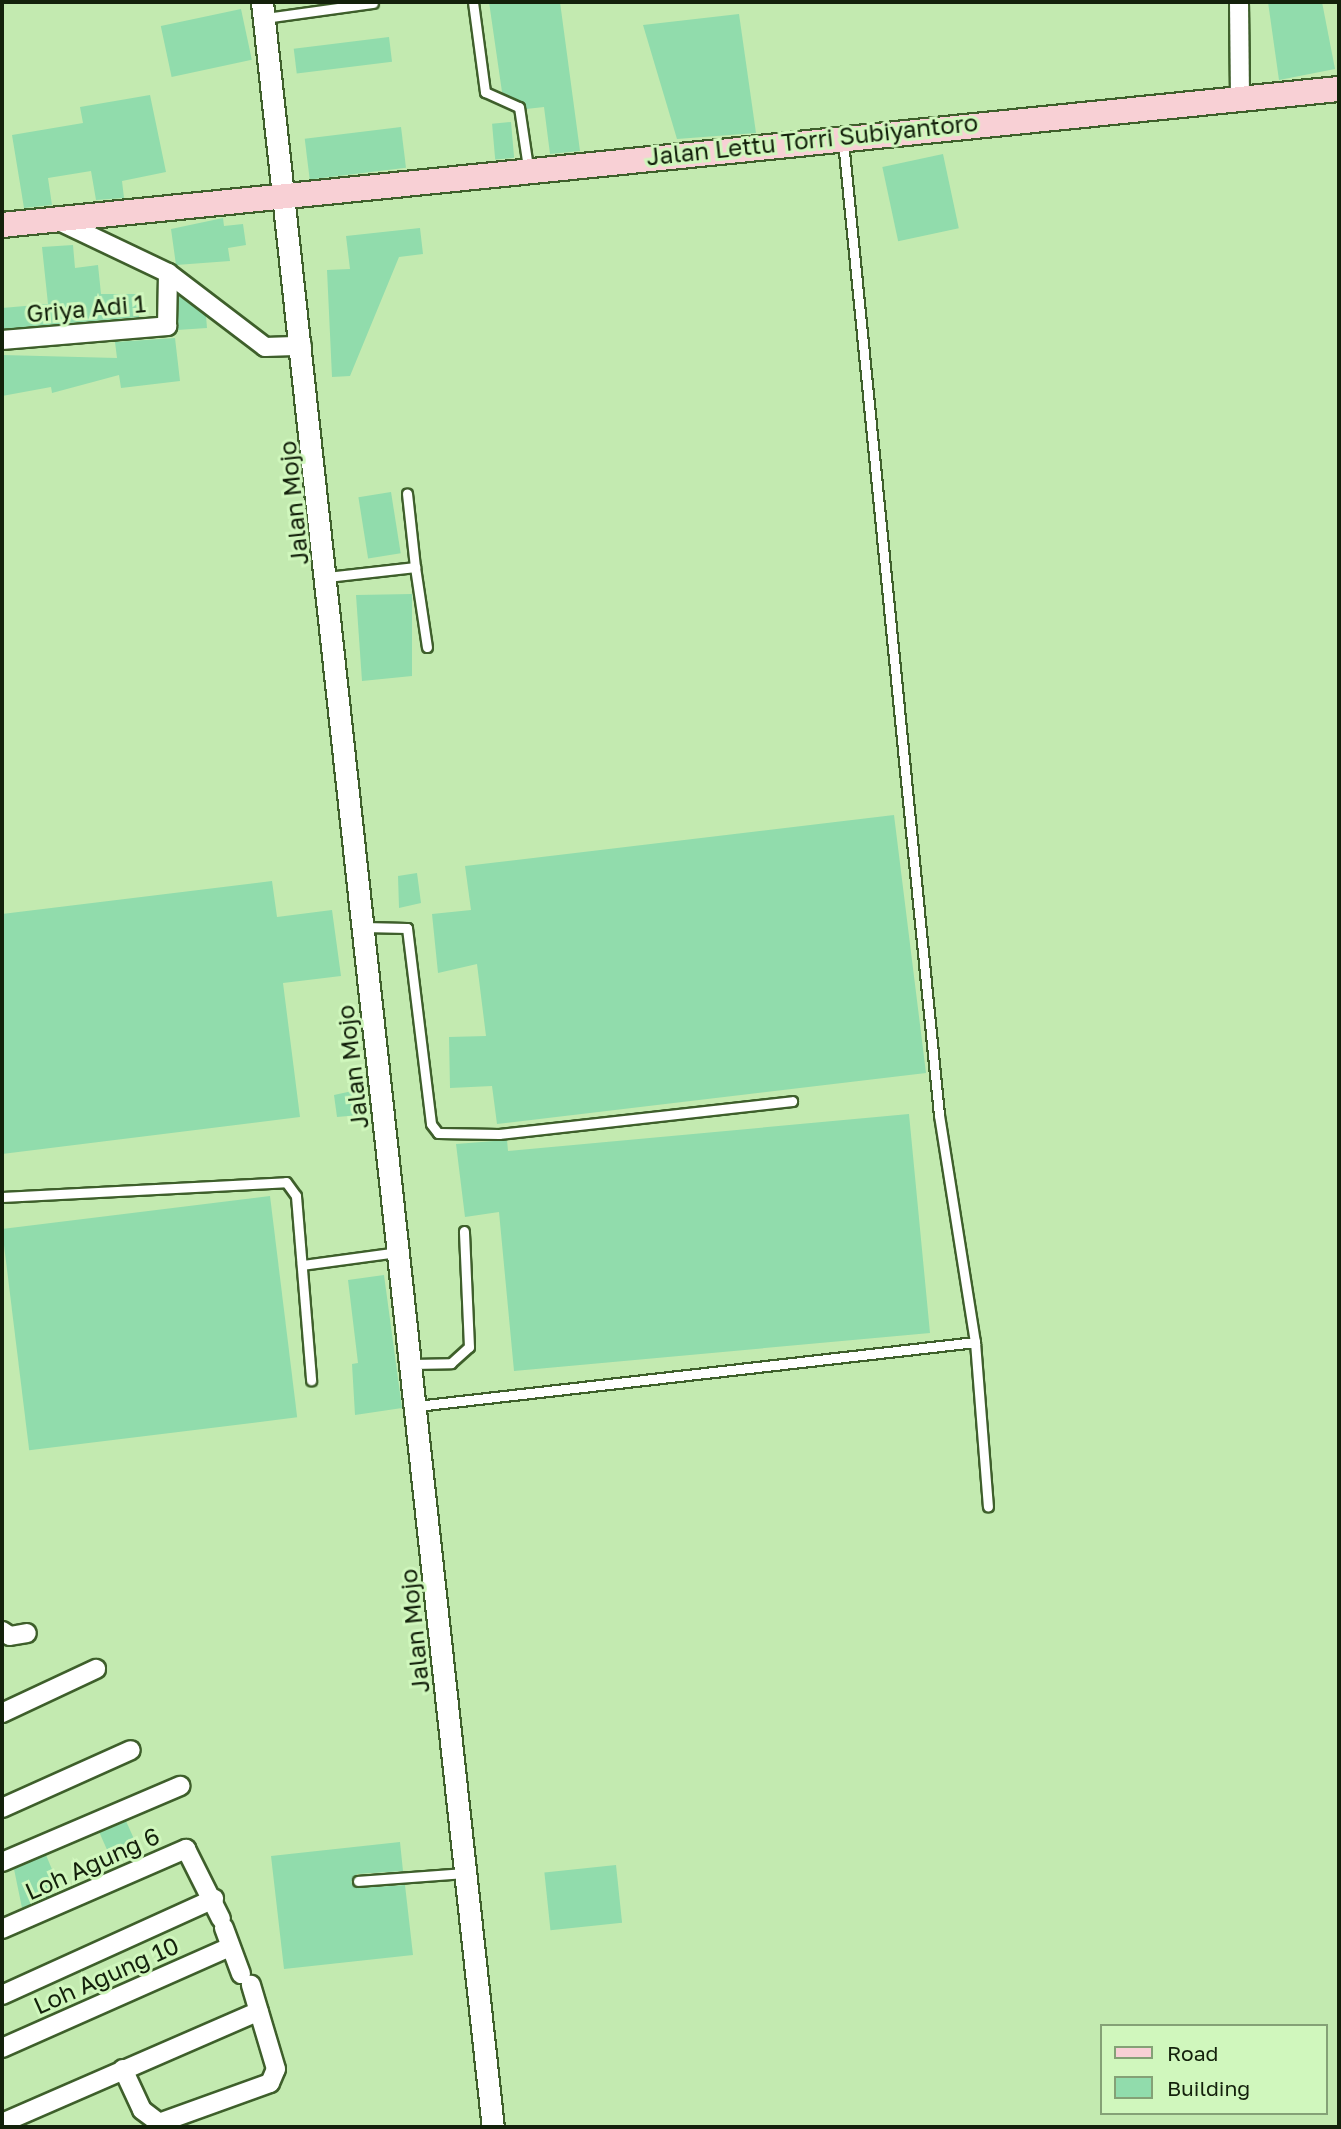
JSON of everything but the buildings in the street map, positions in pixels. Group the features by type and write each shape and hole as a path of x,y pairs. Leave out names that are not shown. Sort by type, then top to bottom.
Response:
{"main road":[{"name":"Jalan Lettu Torri Subiyantoro","path":"2,225 528,167 1339,89"}],"street":[{"path":"1239,2 1240,98"},
{"name":"Jalan Mojo","path":"264,10 285,193 291,348 327,576 362,927 417,1406 493,2127"},
{"name":"Griya Adi 1","path":"2,340 167,326 168,274 58,220"},
{"path":"168,274 265,347 291,348"},
{"path":"2,1630 10,1636 27,1633"},
{"path":"2,1713 96,1669"},
{"path":"2,1808 131,1750"},
{"path":"2,1862 180,1786"},
{"name":"Loh Agung 6","path":"2,1929 187,1849 214,1899 230,1947 259,2011 276,2069 270,2083 159,2123 142,2110 123,2069"},
{"path":"2,1995 214,1899"},
{"name":"Loh Agung 10","path":"2,2048 230,1947"},
{"path":"2,2123 259,2011"}],"lane":[{"path":"473,2 485,92 519,107 528,167"},
{"path":"264,10 373,3"},
{"path":"842,136 939,1115 975,1342 988,1506"},
{"path":"407,493 427,647"},
{"path":"327,576 415,567"},
{"path":"362,927 407,928 431,1124 438,1133 499,1134 792,1101"},
{"path":"2,1196 276,1178 296,1196 311,1380"},
{"path":"412,1364 451,1363 470,1347 464,1231"},
{"path":"302,1265 400,1252"},
{"path":"417,1406 975,1342"},
{"path":"358,1881 466,1873"}]}
